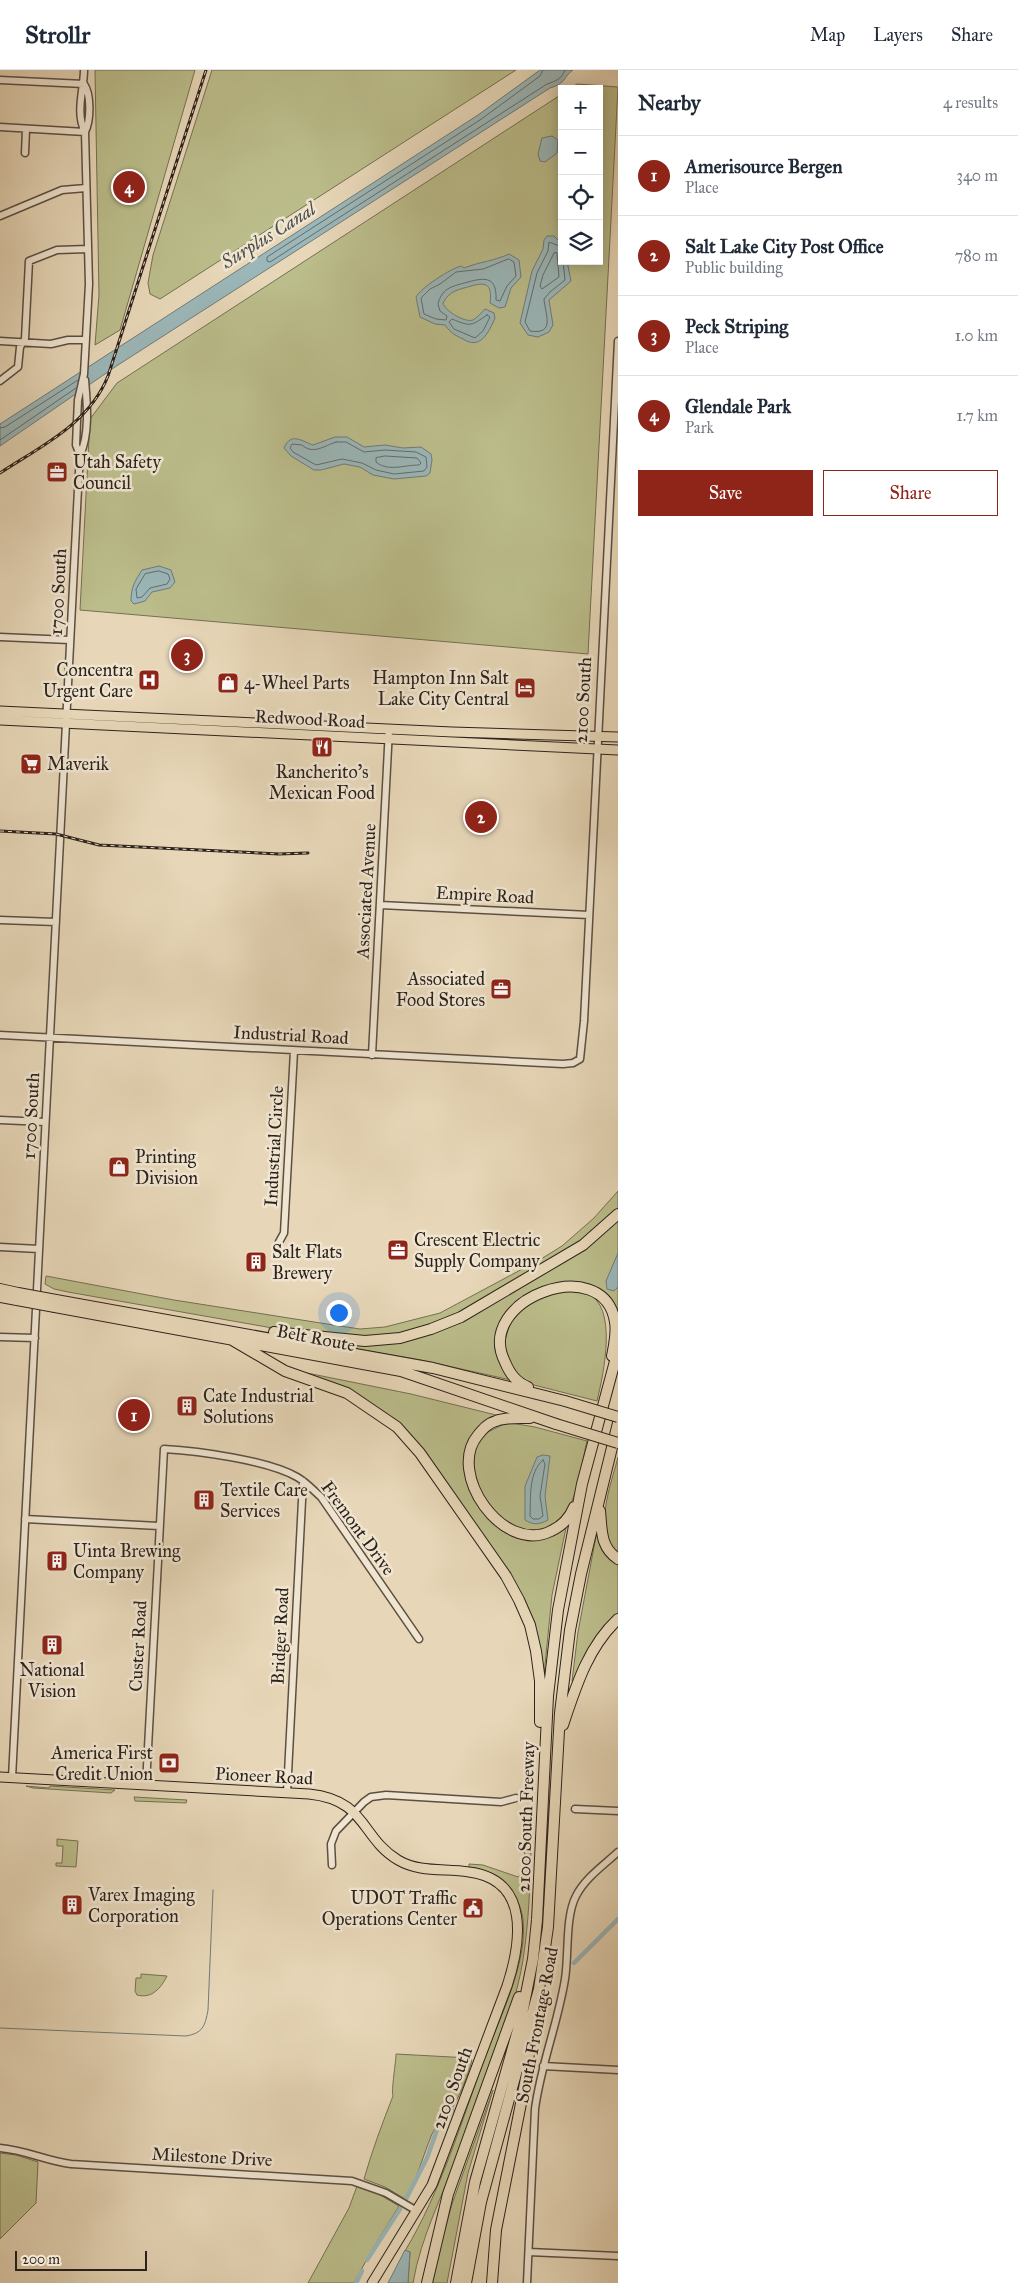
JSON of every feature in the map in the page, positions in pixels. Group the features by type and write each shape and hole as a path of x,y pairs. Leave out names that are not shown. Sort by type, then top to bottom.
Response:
{"highway":[{"path":"192,1324 214,1324 334,1340 365,1341 400,1338 461,1317 583,1244 618,1214"},
{"path":"561,1400 520,1384 512,1376 502,1358 500,1345 505,1324 518,1306 539,1294 563,1287 594,1291 605,1300 615,1322 616,1337 600,1416"},
{"name":"Belt Route","path":"0,1289 18,1296 401,1371 487,1399 536,1418 618,1443"},
{"name":"Belt Route","path":"0,1297 18,1296"},
{"name":"Belt Route","path":"56,1303 192,1324 434,1368 561,1400 618,1417"},
{"path":"227,1337 285,1371 347,1393 397,1427 420,1453 506,1576 530,1625 536,1651 540,1681 542,1795"},
{"name":"2100 South Freeway","path":"456,2283 475,2182 526,1997 535,1944 548,1696 556,1619 582,1484 618,1350"},
{"path":"536,1418 509,1418 494,1421 487,1424 476,1438 468,1457 468,1466 479,1498 502,1525 515,1534 543,1535 557,1528 568,1517 582,1484"},
{"name":"2100 South Freeway","path":"466,2283 478,2218 490,2168 537,2003 548,1927 558,1737 570,1630 598,1502 618,1423"},
{"path":"598,1502 602,1538 606,1546 618,1558"},
{"path":"558,1737 584,1665 607,1630 618,1619"},
{"path":"422,2283 430,2240 516,2008 529,1958 539,1883"},
{"path":"492,2283 496,2230 527,2073 537,2003"},
{"path":"427,2283 448,2194"}],"main road":[{"name":"Redwood Road","path":"0,711 66,718 388,739 618,750"},
{"name":"Redwood Road","path":"0,720 66,718 618,737"},
{"name":"Pioneer Road","path":"0,1777 287,1793 337,1800 354,1812"},
{"name":"2100 South","path":"354,1812 380,1846 404,1863 420,1868 479,1874 497,1883 507,1892 518,1917 518,1943 513,1966 441,2164 417,2212 372,2283"},
{"path":"379,2283 404,2232"}],"street":[{"name":"1700 South","path":"80,455 76,445 78,400 85,364 88,284 85,132 81,119 81,90 84,84 84,70"},
{"path":"0,80 84,84"},
{"path":"0,127 85,132"},
{"path":"25,153 26,129"},
{"path":"0,216 62,190 86,188"},
{"path":"0,381 18,367 20,347 25,339 29,261 57,250 88,248"},
{"path":"0,341 51,344 68,340 86,340"},
{"name":"2100 South","path":"580,1059 583,1036 618,341"},
{"name":"1700 South","path":"12,1778 80,455 84,446 86,394 84,374"},
{"path":"0,637 70,640"},
{"name":"Associated Avenue","path":"372,1055 389,729"},
{"name":"Empire Road","path":"380,905 589,915"},
{"path":"0,920 56,922"},
{"name":"Industrial Road","path":"0,1035 564,1064 573,1063 580,1059"},
{"name":"Industrial Circle","path":"279,1242 284,1233 294,1051"},
{"path":"0,1120 45,1122"},
{"path":"0,1247 39,1249"},
{"path":"0,1337 35,1338"},
{"name":"Fremont Drive","path":"164,1448 201,1452 234,1459 276,1469 303,1481 321,1498 419,1639"},
{"name":"Custer Road","path":"146,1785 164,1448"},
{"name":"Bridger Road","path":"287,1793 303,1481"},
{"path":"26,1519 159,1526"},
{"path":"332,1865 331,1848 334,1835 364,1802 375,1796 502,1802 516,1798"},
{"path":"576,1809 618,1811"},
{"name":"South Frontage Road","path":"527,2283 535,2109 542,2066 565,1980 570,1918 574,1900 584,1884 618,1852"},
{"path":"542,2066 618,2070"},
{"name":"Milestone Drive","path":"0,2148 20,2150 53,2162 71,2164 352,2180 386,2193 417,2212"},
{"path":"529,2252 618,2256"}],"green space":[{"path":"95,70 195,70 120,330 95,345 99,295"},
{"path":"212,70 516,70 160,299 150,294 148,283 153,255"},
{"path":"603,86 618,87 588,654 80,610 90,419 117,383 558,97 558,265 603,265"},
{"path":"618,1191 618,1210 582,1244 463,1314 410,1334 335,1339 68,1292 54,1289 45,1284 46,1276 174,1300 360,1329 385,1327 440,1313 541,1259 562,1246 594,1218"},
{"path":"618,1218 618,1325 599,1293 549,1288 501,1326 511,1380 421,1360 316,1342 362,1345 443,1329"},
{"path":"564,1290 587,1293 597,1300 603,1311 606,1325 605,1358 597,1401 530,1384 514,1373 503,1346 513,1315 537,1298"},
{"path":"307,1373 411,1394 500,1416 491,1422 465,1465 490,1515 498,1527 506,1533 523,1539 532,1540 549,1536 566,1528 552,1595 543,1685 516,1592 394,1424 307,1375"},
{"path":"511,1423 535,1427 587,1441 579,1480 569,1509 554,1529 543,1534 512,1531 477,1491 472,1456 482,1437 502,1425"},
{"path":"618,1457 618,1555 610,1544 605,1520 608,1495"},
{"path":"597,1531 618,1562 618,1614 574,1682 572,1681 578,1632"},
{"path":"26,1786 115,1790 111,1793 33,1788"},
{"path":"134,1797 187,1800 186,1803 135,1801"},
{"path":"57,1839 78,1841 76,1867 56,1866 56,1863 62,1863 63,1846 57,1846"},
{"path":"522,1846 531,1846 530,1889 523,1960 512,2007 496,2056 427,2232 413,2283 408,2283 410,2252 405,2251 429,2205 450,2156 485,2057 512,1989 521,1953 523,1919 517,1900 497,1877 488,1872 469,1867 469,1864 483,1865 518,1877 525,1867 525,1854"},
{"path":"141,1974 167,1976 155,1992 142,1996 137,1995 135,1991 136,1978 141,1978"},
{"path":"396,2054 470,2058 472,2060 451,2110 432,2134 405,2199 385,2187 364,2179 393,2096"},
{"path":"493,2090 468,2173 447,2283 430,2283 452,2204"},
{"path":"0,2153 16,2155 38,2162 36,2203 0,2239"},
{"path":"357,2186 375,2192 399,2206 354,2283 308,2283 349,2208"}],"water":[{"path":"540,70 573,70 559,84 118,365 0,446 0,424 478,115"},
{"path":"552,136 558,140 557,153 545,162 540,161 538,154 542,138"},
{"path":"547,236 554,236 558,240 558,265 568,265 571,281 549,300 553,325 549,332 538,337 528,335 520,323 532,271 543,249 544,240"},
{"path":"509,254 519,260 521,277 511,288 505,307 499,308 490,303 488,286 481,284 455,291 448,295 443,303 451,313 465,320 473,320 485,309 494,313 495,318 483,339 474,343 469,342 453,334 445,325 435,324 420,317 416,297 424,288 461,266 464,268"},
{"path":"335,437 347,437 364,447 385,445 403,448 421,447 431,454 430,473 426,476 394,479 373,475 360,467 344,464 314,470 291,456 284,448 290,440 294,439 313,445"},
{"path":"159,566 171,570 175,582 170,588 152,592 145,601 134,604 131,601 131,596 135,581 142,570"},
{"path":"618,1253 618,1287 614,1291 607,1289 606,1281"},
{"path":"543,1455 550,1456 545,1496 548,1520 539,1524 533,1524 525,1520 525,1486 537,1457"},
{"path":"405,2250 410,2252 408,2283 388,2283"}],"waterway":[{"path":"0,2028 186,2036 200,2031 206,2020 208,2010 213,1890"},
{"path":"574,1963 618,1919"},
{"path":"406,2199 427,2158 438,2127 452,2110"},
{"path":"367,2260 400,2209"},
{"path":"356,2283 362,2271"}],"railway":[{"path":"0,473 47,443 76,421 100,393 108,376 206,70"},
{"path":"0,831 56,834 99,845 279,854 308,853"}],"place":[{"name":"Glendale Park","path":"129,187"},
{"name":"Utah Safety Council","path":"57,472"},
{"name":"Peck Striping","path":"187,655"},
{"name":"Concentra Urgent Care","path":"149,680"},
{"name":"4-Wheel Parts","path":"228,683"},
{"name":"Hampton Inn Salt Lake City Central","path":"525,688"},
{"name":"Rancherito's Mexican Food","path":"322,747"},
{"name":"Maverik","path":"31,764"},
{"name":"Salt Lake City Post Office","path":"481,817"},
{"name":"Associated Food Stores","path":"501,989"},
{"name":"Printing Division","path":"119,1167"},
{"name":"Crescent Electric Supply Company","path":"398,1250"},
{"name":"Salt Flats Brewery","path":"256,1262"},
{"name":"Cate Industrial Solutions","path":"187,1406"},
{"name":"Amerisource Bergen","path":"134,1415"},
{"name":"Textile Care Services","path":"204,1500"},
{"name":"Uinta Brewing Company","path":"57,1561"},
{"name":"National Vision","path":"52,1645"},
{"name":"America First Credit Union","path":"169,1763"},
{"name":"Varex Imaging Corporation","path":"72,1905"},
{"name":"UDOT Traffic Operations Center","path":"473,1908"}],"water label":[{"name":"Surplus Canal","path":"268,235"}]}
